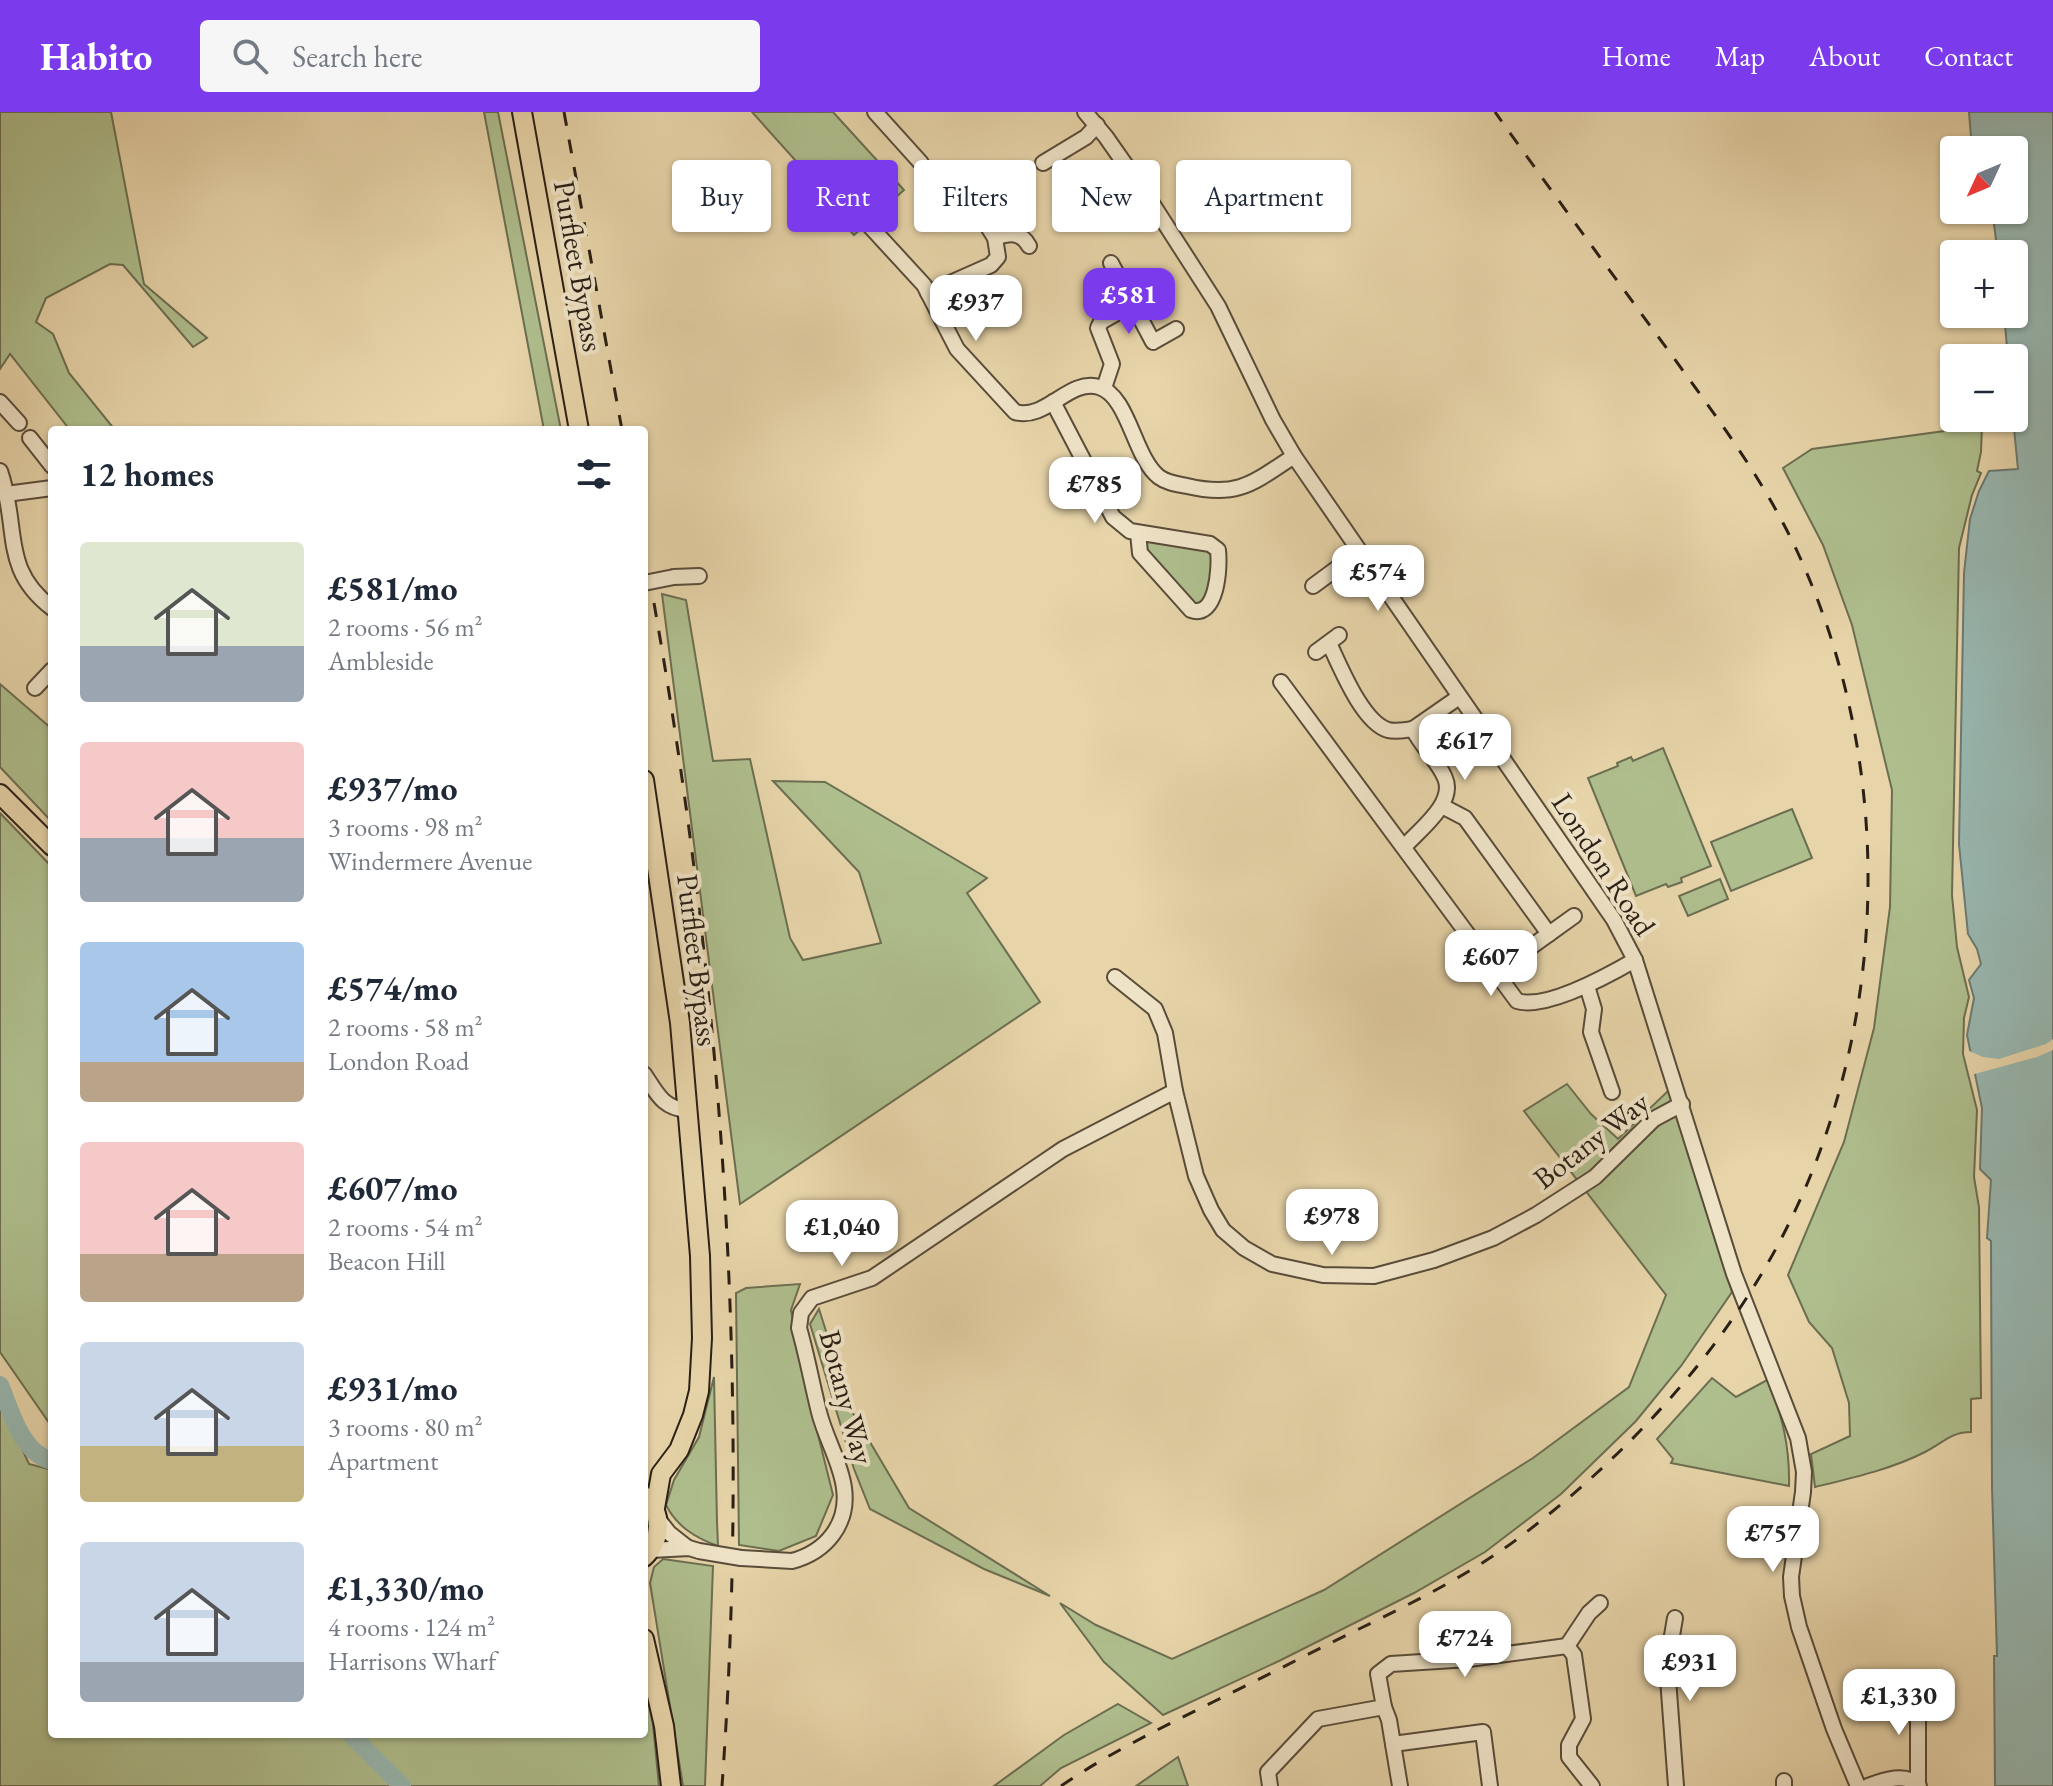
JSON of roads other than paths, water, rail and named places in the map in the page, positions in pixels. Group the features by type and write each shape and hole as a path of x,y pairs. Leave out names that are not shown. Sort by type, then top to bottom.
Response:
{"main road":[{"name":"Purfleet Bypass","path":"522,112 578,426"},
{"path":"0,794 48,842"},
{"name":"Purfleet Bypass","path":"648,807 678,1009 700,1256 701,1366 699,1391 679,1450 653,1478 652,1508 656,1541 648,1553"},
{"path":"648,1656 659,1702 671,1786"}],"street":[{"path":"875,112 918,160"},
{"name":"London Road","path":"1085,112 1148,197 1218,306 1273,420 1294,456 1614,920 1635,960 1737,1283 1798,1438 1804,1472 1791,1577 1793,1606 1834,1729 1858,1786"},
{"path":"1043,163 1086,137 1097,125"},
{"path":"875,232 924,285 961,354 1015,412 1033,414 1085,386 1104,388 1117,403 1153,471 1170,482 1204,490 1246,487 1294,456"},
{"path":"928,293 991,265 998,257 991,232"},
{"path":"995,238 1017,234 1029,246"},
{"path":"1111,263 1153,342 1176,329"},
{"path":"1104,388 1112,364 1098,328 1101,322 1133,304"},
{"path":"0,402 19,423"},
{"path":"1053,402 1113,517 1124,529 1203,542 1218,550 1211,603 1206,609 1199,612 1191,610 1140,553 1138,533"},
{"path":"30,438 48,461"},
{"path":"0,471 6,494 6,560 23,586 48,605"},
{"path":"6,494 48,489"},
{"path":"1313,586 1359,552"},
{"path":"648,582 699,576"},
{"path":"1316,652 1334,639 1351,688 1372,718 1393,731 1413,729 1459,697"},
{"path":"35,688 48,674"},
{"path":"1281,682 1517,1001 1527,1004 1587,986 1635,960"},
{"path":"1404,847 1442,806 1448,794 1445,779 1421,746 1413,729"},
{"path":"1442,806 1465,818 1549,934"},
{"path":"1514,959 1574,916"},
{"name":"Botany Way","path":"1115,977 1155,1009 1165,1033 1175,1091 1196,1176 1211,1210 1223,1230 1244,1248 1272,1264 1323,1275 1374,1276 1434,1260 1493,1238 1595,1177 1654,1119 1682,1104"},
{"path":"1587,986 1594,1009 1591,1032 1612,1092"},
{"path":"648,1079 671,1108 687,1110"},
{"name":"Botany Way","path":"648,1556 694,1549 777,1561 801,1559 829,1541 842,1517 844,1487 819,1414 799,1328 801,1313 812,1298 872,1278 1063,1149 1175,1091"},
{"path":"652,1508 669,1533 694,1549"},
{"path":"1400,1786 1378,1674 1391,1664 1469,1659 1567,1646 1589,1613 1600,1603"},
{"path":"1675,1618 1667,1665 1676,1786"},
{"path":"1567,1646 1574,1655 1583,1719 1569,1745 1569,1757 1592,1786"},
{"path":"1918,1690 1919,1785"},
{"path":"1270,1786 1268,1772 1318,1719 1384,1707"},
{"path":"1393,1744 1483,1732 1490,1786"},
{"path":"1868,1786 1891,1778 1914,1780 1919,1785"}],"water":[{"path":"1969,112 2053,112 2053,1786 1995,1786 1994,1656 1997,1656 1992,1487 1991,1241 1987,1238 1991,1180 1980,1169 1982,1108 1967,1035 1974,998 1969,980 1981,964 1968,934 1959,844 1964,573 1970,519 1979,491 1989,471 2018,469 2014,432 2028,432 2028,344 2007,344 2005,328 2028,328 2028,240 1996,240 1994,224 2028,224 2028,136 1971,136"}],"waterway":[{"path":"0,1385 18,1430 32,1449 48,1460"},
{"path":"354,1738 402,1786"}],"railway":[{"path":"564,112 621,426"},
{"path":"1061,1786 1136,1741 1462,1575 1520,1537 1587,1482 1679,1388 1756,1283 1801,1199 1834,1109 1856,1017 1867,922 1866,826 1855,732 1831,640 1797,551 1754,472 1495,112"},
{"path":"648,572 692,855 710,1010 723,1165 731,1320 733,1475 730,1631 722,1786"}]}
